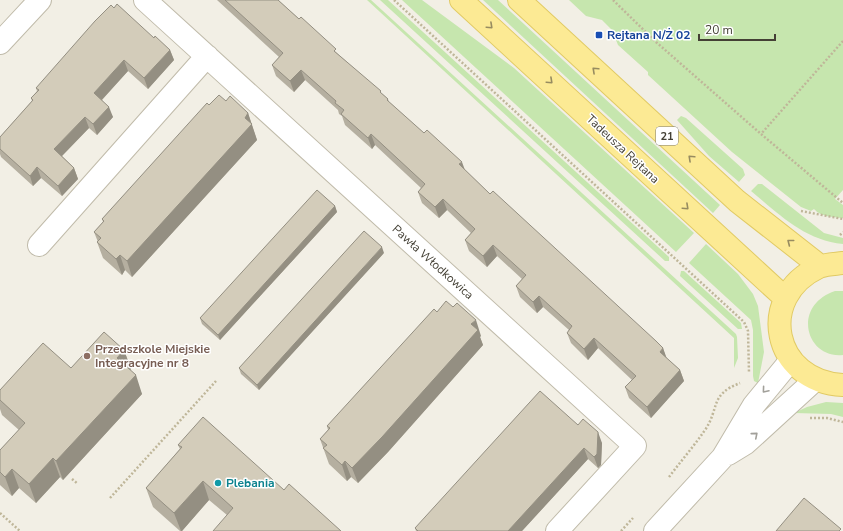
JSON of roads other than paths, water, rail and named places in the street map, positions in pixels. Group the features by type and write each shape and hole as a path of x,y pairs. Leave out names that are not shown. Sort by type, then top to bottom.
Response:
{"main road":[{"name":"Tadeusza Rejtana","path":"461,0 785,298"},
{"name":"21","path":"519,0 737,201 820,266"},
{"path":"843,263 820,266 799,278 785,298 779,319 781,340 791,360 802,372 815,380 830,385 843,385"}],"street":[{"path":"0,43 40,0"},
{"name":"Pawła Włodkowica","path":"145,0 635,446 557,531"},
{"path":"39,245 207,56"},
{"path":"655,531 723,457 754,405 791,360"},
{"path":"723,457 746,443 815,380"}],"place":[{"name":"Rejtana N/Ż 02","path":"599,35"},
{"name":"Przedszkole Miejskie Integracyjne nr 8","path":"87,356"},
{"name":"Plebania","path":"218,483"}]}
